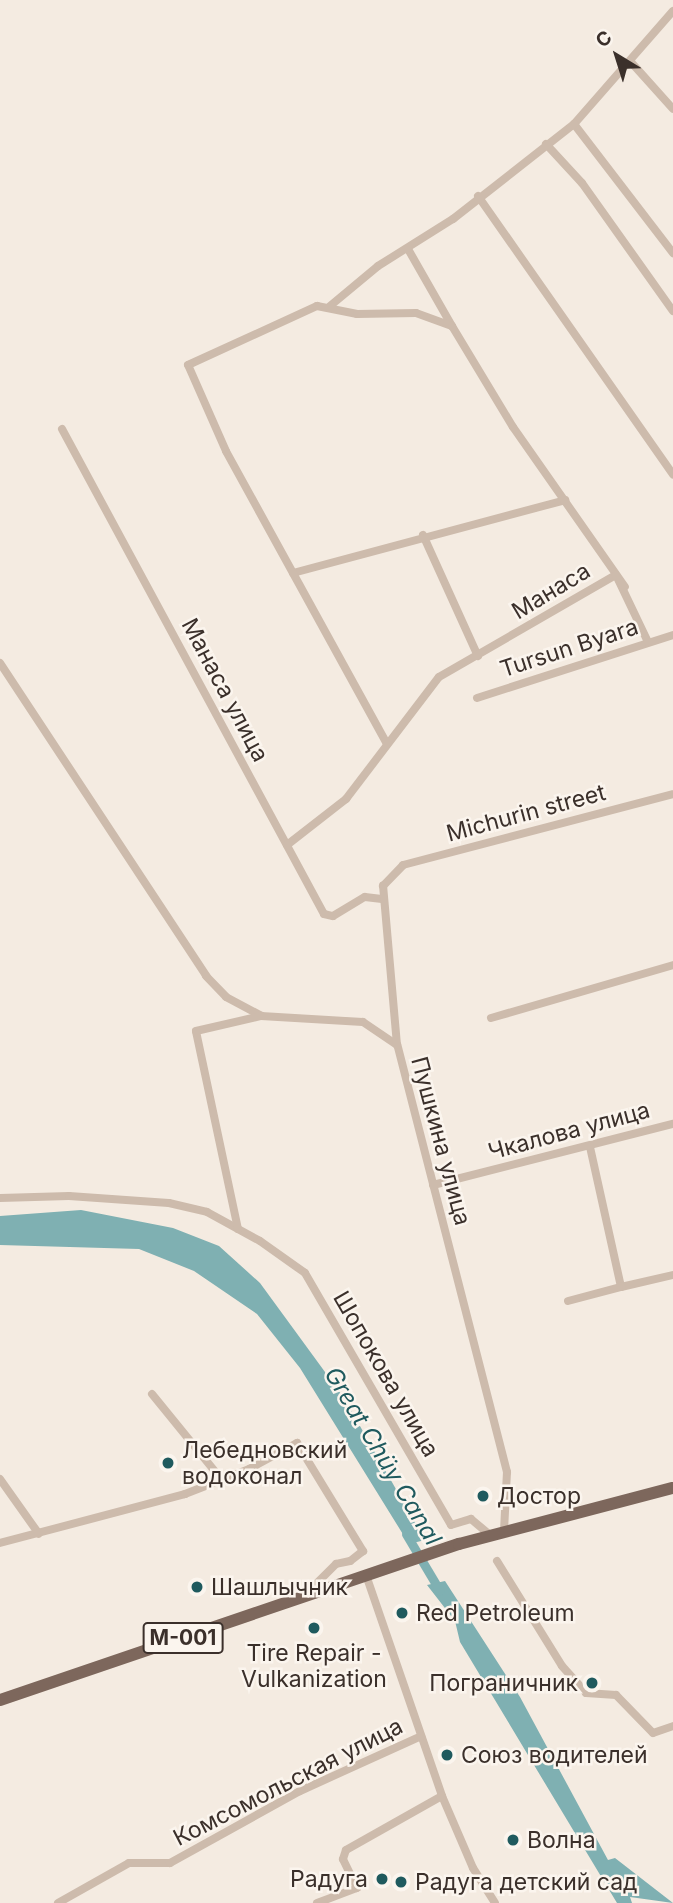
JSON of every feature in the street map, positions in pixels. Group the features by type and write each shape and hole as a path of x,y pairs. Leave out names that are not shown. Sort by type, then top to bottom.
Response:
{"main road":[{"name":"М-001","path":"0,1700 459,1544 673,1488"}],"street":[{"path":"330,306 357,281 408,249 573,124 673,11"},
{"path":"630,61 673,109"},
{"path":"573,124 673,253"},
{"path":"546,144 582,183 673,311"},
{"path":"478,196 673,474"},
{"name":"Манаса","path":"408,249 513,427 625,586 648,642"},
{"path":"387,744 226,451 188,365 317,306 330,306 357,314 416,313 452,326"},
{"name":"Манаса улица","path":"62,429 324,914 333,916 365,897 382,899"},
{"path":"293,573 423,535 565,500"},
{"path":"423,535 478,656"},
{"name":"Манаса","path":"287,845 346,799 439,677 616,575"},
{"name":"Tursun Byara","path":"477,698 673,635"},
{"name":"Пушкина улица","path":"0,663 206,976 226,997 261,1016 363,1022 397,1045 507,1472 504,1531"},
{"name":"Michurin street","path":"382,899 383,886 391,873 403,865 673,794"},
{"path":"382,899 397,1045"},
{"path":"491,1018 673,965"},
{"path":"238,1229 197,1031 261,1016"},
{"name":"Чкалова улица","path":"433,1185 673,1124"},
{"path":"590,1147 621,1287"},
{"name":"Шопокова улица","path":"0,1198 69,1196 169,1202 207,1212 305,1273 450,1525 471,1519 490,1535"},
{"path":"568,1301 673,1275"},
{"path":"152,1394 221,1479"},
{"path":"0,1543 128,1512 221,1479 298,1443 363,1551 350,1561 336,1564 304,1597"},
{"path":"0,1479 39,1534"},
{"path":"497,1561 562,1667 586,1693 616,1695 653,1733 673,1726"},
{"path":"366,1575 442,1796 473,1868 495,1903"},
{"name":"Комсомольская улица","path":"58,1903 129,1863 170,1863 300,1791 421,1736"},
{"path":"317,1903 357,1888 343,1858 346,1850 442,1796"}],"water":[{"path":"81,1210 173,1228 219,1246 260,1283 344,1398 425,1540 409,1544 300,1368 257,1314 194,1271 139,1249 0,1245 0,1216"},
{"path":"445,1581 520,1697 608,1860 615,1858 673,1903 630,1897 632,1903 617,1903 460,1642 455,1621 427,1585"}],"waterway":[{"name":"Great Chüy Canal","path":"406,1534 440,1591"}],"place":[{"name":"Лебедновский водоконал","path":"168,1463"},
{"name":"Достор","path":"483,1496"},
{"name":"Шашлычник","path":"197,1587"},
{"name":"Red Petroleum","path":"402,1613"},
{"name":"Tire Repair - Vulkanization","path":"314,1628"},
{"name":"Пограничник","path":"592,1683"},
{"name":"Союз водителей","path":"447,1755"},
{"name":"Волна","path":"513,1840"},
{"name":"Радуга","path":"382,1879"},
{"name":"Радуга детский сад","path":"401,1882"}]}
